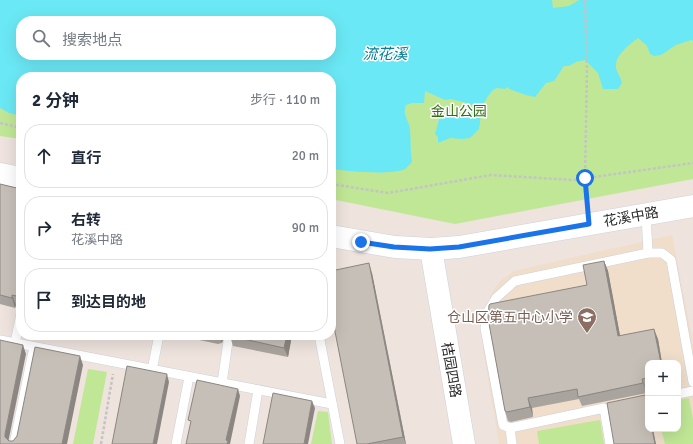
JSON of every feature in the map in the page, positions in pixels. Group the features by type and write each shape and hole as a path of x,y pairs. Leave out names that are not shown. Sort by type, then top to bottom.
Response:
{"street":[{"path":"0,174 16,177"},
{"name":"花溪中路","path":"336,237 394,247 430,249 459,247 693,206"},
{"name":"桔园四路","path":"430,249 464,444"}],"lane":[{"path":"646,214 648,253"},
{"path":"610,444 608,407 510,428 503,425 485,328 487,313 496,298 515,281 648,253 662,253 671,260 693,382"},
{"path":"15,343 16,338"},
{"path":"0,340 332,404"},
{"path":"152,370 158,340"},
{"path":"222,383 229,340"},
{"path":"320,340 340,444"},
{"path":"14,444 34,347"},
{"path":"176,444 189,377"},
{"path":"249,444 258,390"},
{"path":"681,393 693,391"},
{"path":"510,428 512,444"}],"path":[{"path":"585,0 587,68 585,178 589,224"},
{"path":"0,123 16,127"},
{"path":"336,185 388,194 491,174 573,180 693,163"},
{"path":"101,444 115,362"}],"shaded area":[{"name":"仓山区第五中心小学","path":"672,235 693,342 693,444 499,444 483,349 482,326 486,308 492,292 501,280 514,271"}],"green space":[{"name":"金山公园","path":"0,0 693,0 693,179 455,224 336,200 336,72 16,72 16,138 0,136"},
{"path":"88,369 107,372 93,444 73,444"},
{"path":"689,398 693,419 693,444 665,444 662,432 681,432 681,399"},
{"path":"318,411 328,412 332,444 311,444"},
{"path":"600,420 604,444 539,444 537,431"}],"water":[{"name":"流花溪","path":"0,0 552,0 553,8 569,6 579,0 693,0 693,41 691,40 676,45 661,55 654,56 650,54 647,46 638,38 623,51 617,59 616,68 622,83 618,89 603,89 598,73 585,60 576,62 569,66 564,66 554,81 546,83 535,97 509,89 508,87 505,89 497,88 493,90 481,108 479,129 470,138 450,138 438,143 438,137 435,134 440,116 451,113 462,115 472,108 471,104 451,99 445,100 425,91 424,103 412,103 406,105 405,115 410,129 412,162 406,168 396,171 367,172 336,169 336,72 16,72 16,115 0,108"}],"building":[{"path":"0,184 16,188 16,296 12,295 12,298 0,295"},
{"path":"604,261 618,336 654,329 660,360 645,360 645,378 642,379 643,383 578,397 577,389 528,398 530,407 507,412 505,411 488,318 489,305 587,285 583,265"},
{"path":"369,263 403,437 367,444 357,444 336,337 336,270"},
{"path":"0,340 23,345 5,434 5,437 9,441 13,441 17,436 35,347 80,356 62,444 0,444"},
{"path":"248,340 286,340 284,348"},
{"path":"127,366 167,374 153,444 112,444"},
{"path":"197,380 238,389 226,440 228,441 227,444 186,444 191,421 188,420"},
{"path":"273,393 312,401 304,444 263,444"},
{"path":"645,395 645,432 653,432 655,444 614,444 607,403"}],"place":[{"name":"仓山区第五中心小学","path":"587,334"}],"route":[{"path":"361,242 394,247 430,249 459,247 589,224 585,178"}]}
